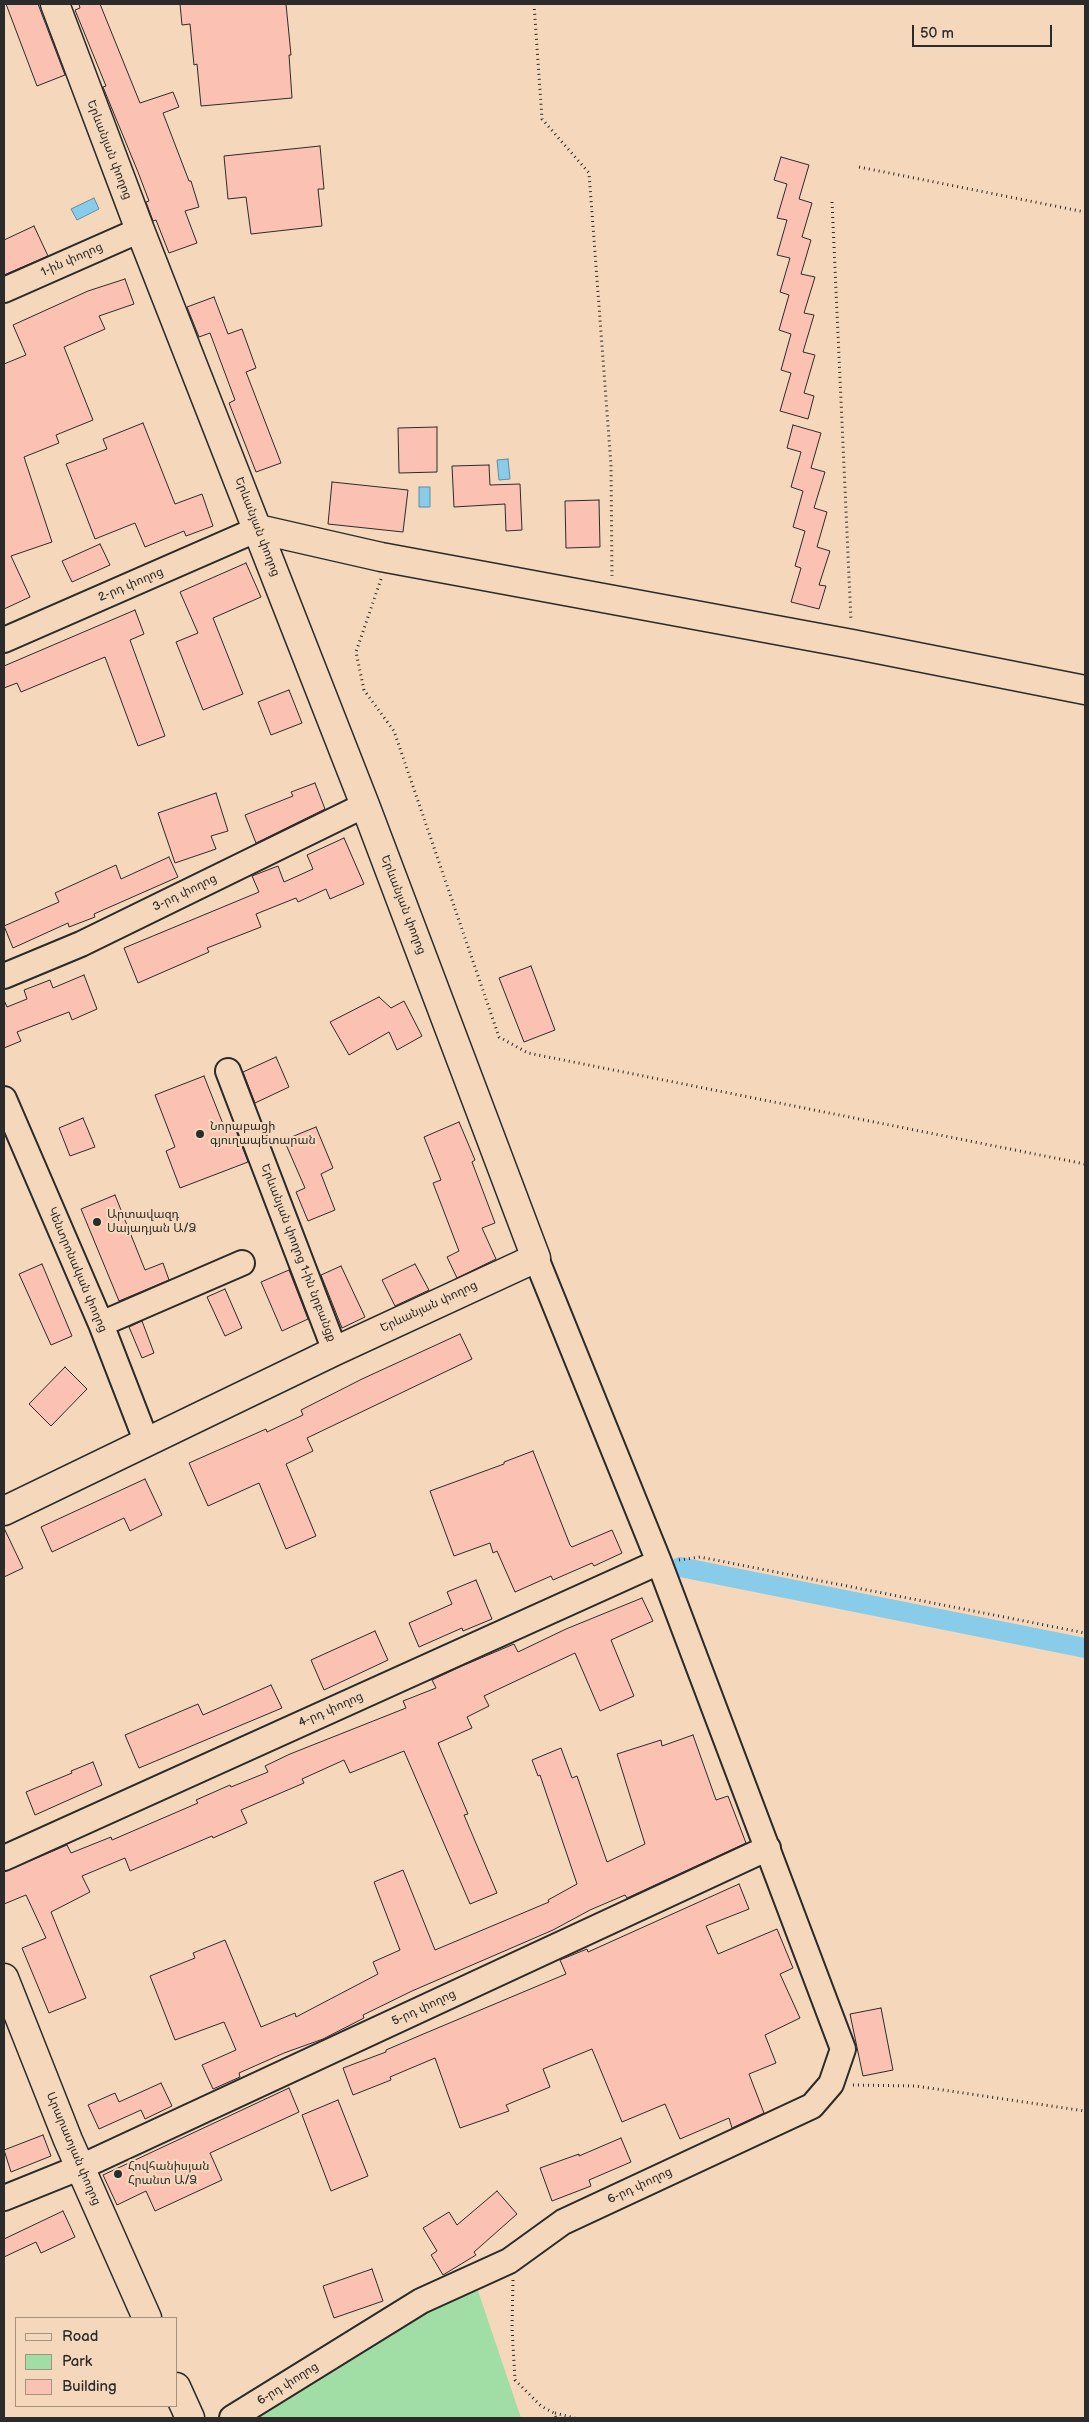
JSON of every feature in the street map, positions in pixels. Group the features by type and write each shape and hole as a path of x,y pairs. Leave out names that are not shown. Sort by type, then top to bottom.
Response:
{"main road":[{"name":"Երևանյան փողոց","path":"4,1511 335,1351 536,1258 365,805 140,230 55,4"},
{"path":"258,529 381,558 852,644 1085,690"},
{"name":"Արարատյան փողոց","path":"4,1978 68,2140 146,2317"},
{"path":"178,2391 190,2418"}],"street":[{"name":"1-ին փողոց","path":"4,290 140,230"},
{"name":"2-րդ փողոց","path":"4,640 258,529"},
{"name":"3-րդ փողոց","path":"4,976 81,944 365,805"},
{"name":"Երևանյան փողոց 1-ին նրբանցք","path":"228,1072 335,1351"},
{"name":"Կենտրոնական փողոց","path":"4,1099 101,1324 147,1442"},
{"name":"6-րդ փողոց","path":"232,2418 421,2301 509,2261 563,2222 812,2106 832,2084 843,2049 659,1562 536,1258"},
{"path":"101,1324 242,1263"},
{"name":"4-րդ փողոց","path":"4,1858 659,1562"},
{"name":"5-րդ փողոց","path":"4,2198 81,2167 768,1848"}],"path":[{"path":"534,4 542,120 589,173 611,465 612,600"},
{"path":"859,167 1085,212"},
{"path":"832,202 852,644"},
{"path":"381,558 380,584 356,652 364,690 394,731 499,1037 528,1053 1085,1164"},
{"path":"659,1562 700,1557 1085,1634"},
{"path":"832,2084 916,2086 1085,2111"},
{"path":"509,2261 513,2283 512,2327 515,2380 541,2406 554,2413 575,2418"},
{"path":"554,2413 556,2418"}],"green space":[{"path":"475,2282 521,2418 251,2418"}],"water":[{"path":"94,198 99,209 77,220 71,209"},
{"path":"508,459 510,479 499,480 497,460"},
{"path":"419,487 430,487 430,507 419,507"}],"building":[{"path":"6,4 38,4 65,75 37,86"},
{"path":"79,4 100,4 140,103 173,92 179,107 163,113 189,181 191,181 199,207 185,211 197,243 169,253 156,220 153,221 146,202 149,201 103,87 106,86 75,10 80,8"},
{"path":"180,4 286,4 291,55 289,55 292,98 201,106 197,64 194,65 190,24 182,25"},
{"path":"320,146 324,189 318,189 322,226 251,234 246,197 228,199 224,156"},
{"path":"781,157 809,165 799,199 812,203 802,237 811,240 801,274 815,277 804,313 814,315 803,352 815,355 804,393 814,396 808,419 780,411 791,373 781,370 791,334 779,330 789,295 780,292 790,258 777,255 787,220 777,218 787,184 774,180"},
{"path":"34,226 48,256 4,275 4,240"},
{"path":"125,279 134,304 99,316 105,329 64,347 93,420 56,435 59,443 24,457 52,542 11,556 30,597 4,609 4,364 26,355 13,325 88,291"},
{"path":"214,297 228,334 242,329 256,368 246,372 281,463 256,472 229,403 235,400 210,333 199,337 187,307"},
{"path":"143,423 175,504 202,494 213,526 186,536 184,531 145,547 135,523 95,539 66,464 107,449 103,439"},
{"path":"793,425 821,433 811,468 825,472 814,508 827,512 817,547 830,551 819,585 826,586 819,609 791,602 801,568 795,566 805,531 793,527 803,491 791,487 801,452 787,448"},
{"path":"437,427 437,472 399,473 398,428"},
{"path":"489,465 490,485 520,484 522,530 506,531 505,504 454,507 452,466"},
{"path":"332,482 408,490 403,532 328,524"},
{"path":"599,500 600,547 566,548 565,501"},
{"path":"100,544 110,565 72,582 62,561"},
{"path":"246,563 261,597 213,618 243,694 203,710 176,642 198,633 180,592"},
{"path":"135,610 144,634 130,640 165,736 138,746 105,657 21,692 17,683 4,688 4,666"},
{"path":"289,690 302,723 271,735 258,702"},
{"path":"315,783 325,809 256,843 245,815 293,796 291,792"},
{"path":"216,793 228,831 211,836 216,849 175,863 158,813"},
{"path":"344,838 364,884 330,899 326,889 298,902 296,898 256,914 261,927 207,948 209,952 138,983 124,948 259,892 252,876 278,866 284,882 313,869 307,855"},
{"path":"169,857 178,877 94,914 95,917 69,927 68,923 13,948 4,926 59,902 55,893 116,865 121,879"},
{"path":"531,966 555,1030 524,1042 499,978"},
{"path":"84,975 97,1009 72,1020 69,1012 17,1032 21,1041 4,1048 4,1000 7,1007 27,999 24,990 50,980 53,988"},
{"path":"379,997 391,1008 404,1001 422,1036 397,1050 389,1032 349,1055 330,1022"},
{"path":"276,1057 289,1087 255,1103 243,1072"},
{"path":"204,1076 225,1129 234,1125 248,1162 180,1188 166,1151 175,1147 155,1095"},
{"path":"83,1118 95,1147 70,1156 59,1128"},
{"path":"459,1122 475,1160 472,1162 495,1223 482,1228 496,1259 457,1278 447,1257 459,1251 433,1183 441,1180 424,1137"},
{"path":"316,1127 333,1168 321,1174 335,1210 308,1221 296,1192 305,1188 284,1140"},
{"path":"115,1195 145,1270 163,1263 169,1280 119,1301 81,1209"},
{"path":"42,1264 72,1336 51,1345 19,1274"},
{"path":"415,1264 429,1290 395,1306 382,1280"},
{"path":"341,1266 365,1317 342,1328 321,1275"},
{"path":"289,1270 308,1319 282,1331 261,1282"},
{"path":"225,1289 242,1328 225,1336 207,1297"},
{"path":"142,1321 154,1353 142,1358 129,1327"},
{"path":"460,1334 472,1359 307,1438 313,1451 286,1464 316,1536 286,1549 259,1483 208,1506 189,1463 266,1429 267,1432 303,1415 301,1410 362,1379"},
{"path":"65,1367 87,1389 51,1426 29,1404"},
{"path":"533,1451 570,1545 572,1547 612,1530 622,1553 594,1566 592,1563 553,1580 551,1576 515,1592 497,1551 493,1553 490,1543 454,1556 430,1491 504,1464 504,1462"},
{"path":"145,1479 162,1515 130,1531 124,1518 52,1552 41,1527"},
{"path":"4,1528 23,1568 4,1577"},
{"path":"476,1580 492,1619 463,1631 462,1628 419,1647 409,1623 452,1604 447,1592"},
{"path":"642,1598 653,1621 611,1640 634,1696 600,1711 575,1653 484,1696 489,1706 467,1717 472,1728 438,1743 468,1814 464,1815 497,1893 470,1904 404,1751 350,1773 344,1760 302,1779 304,1783 241,1810 247,1823 130,1871 125,1858 82,1876 90,1892 51,1912 86,1998 49,2013 22,1948 46,1938 26,1895 4,1904 4,1872 67,1845 71,1853 111,1837 112,1840 198,1803 196,1800 230,1785 231,1787 268,1772 265,1766 290,1754 406,1708 403,1701 436,1688 432,1680 462,1666 514,1644 518,1652 566,1629"},
{"path":"375,1631 388,1660 324,1690 311,1660"},
{"path":"271,1685 282,1708 139,1768 125,1735 198,1704 203,1715"},
{"path":"693,1735 716,1800 728,1796 746,1843 627,1898 625,1895 590,1910 553,1930 412,1991 363,2015 364,2018 323,2039 284,2053 239,2073 240,2077 213,2089 202,2065 236,2050 224,2022 175,2040 150,1976 195,1958 193,1953 225,1940 261,2027 295,2013 296,2017 378,1974 373,1962 400,1950 374,1882 403,1870 435,1950 549,1902 548,1900 577,1884 540,1775 538,1776 532,1760 561,1748 572,1778 577,1776 607,1862 645,1844 617,1754 661,1740 662,1746"},
{"path":"93,1762 102,1785 35,1815 26,1792"},
{"path":"739,1884 749,1909 706,1926 718,1954 777,1929 793,1968 780,1974 800,2018 765,2035 776,2063 749,2074 764,2113 732,2128 729,2118 680,2139 665,2104 622,2122 592,2049 543,2069 550,2087 506,2105 509,2111 460,2128 435,2058 390,2077 391,2080 353,2095 343,2068 386,2052 386,2050 566,1974 560,1960 587,1949 588,1952"},
{"path":"881,2008 893,2070 863,2076 850,2014"},
{"path":"161,2083 172,2106 145,2119 141,2110 99,2129 88,2105 115,2093 119,2102"},
{"path":"289,2088 299,2112 210,2153 222,2180 155,2211 146,2191 117,2205 103,2175"},
{"path":"338,2100 368,2176 331,2191 302,2115"},
{"path":"43,2135 51,2156 11,2172 4,2150"},
{"path":"621,2138 631,2162 589,2180 591,2186 552,2201 540,2168 579,2154 579,2156"},
{"path":"497,2191 517,2214 474,2252 476,2255 443,2275 431,2255 437,2251 423,2228 449,2212 457,2225"},
{"path":"63,2211 75,2237 41,2253 36,2242 4,2257 4,2239"},
{"path":"372,2269 383,2301 334,2318 323,2286"}],"waterway":[{"path":"680,1567 1085,1648"}],"place":[{"name":"Նորաբացի գյուղապետարան","path":"200,1134"},
{"name":"Արտավազդ Սայադյան Ա/Ձ","path":"97,1222"},
{"name":"Հովհանիսյան Հրանտ Ա/Ձ","path":"118,2174"}]}
